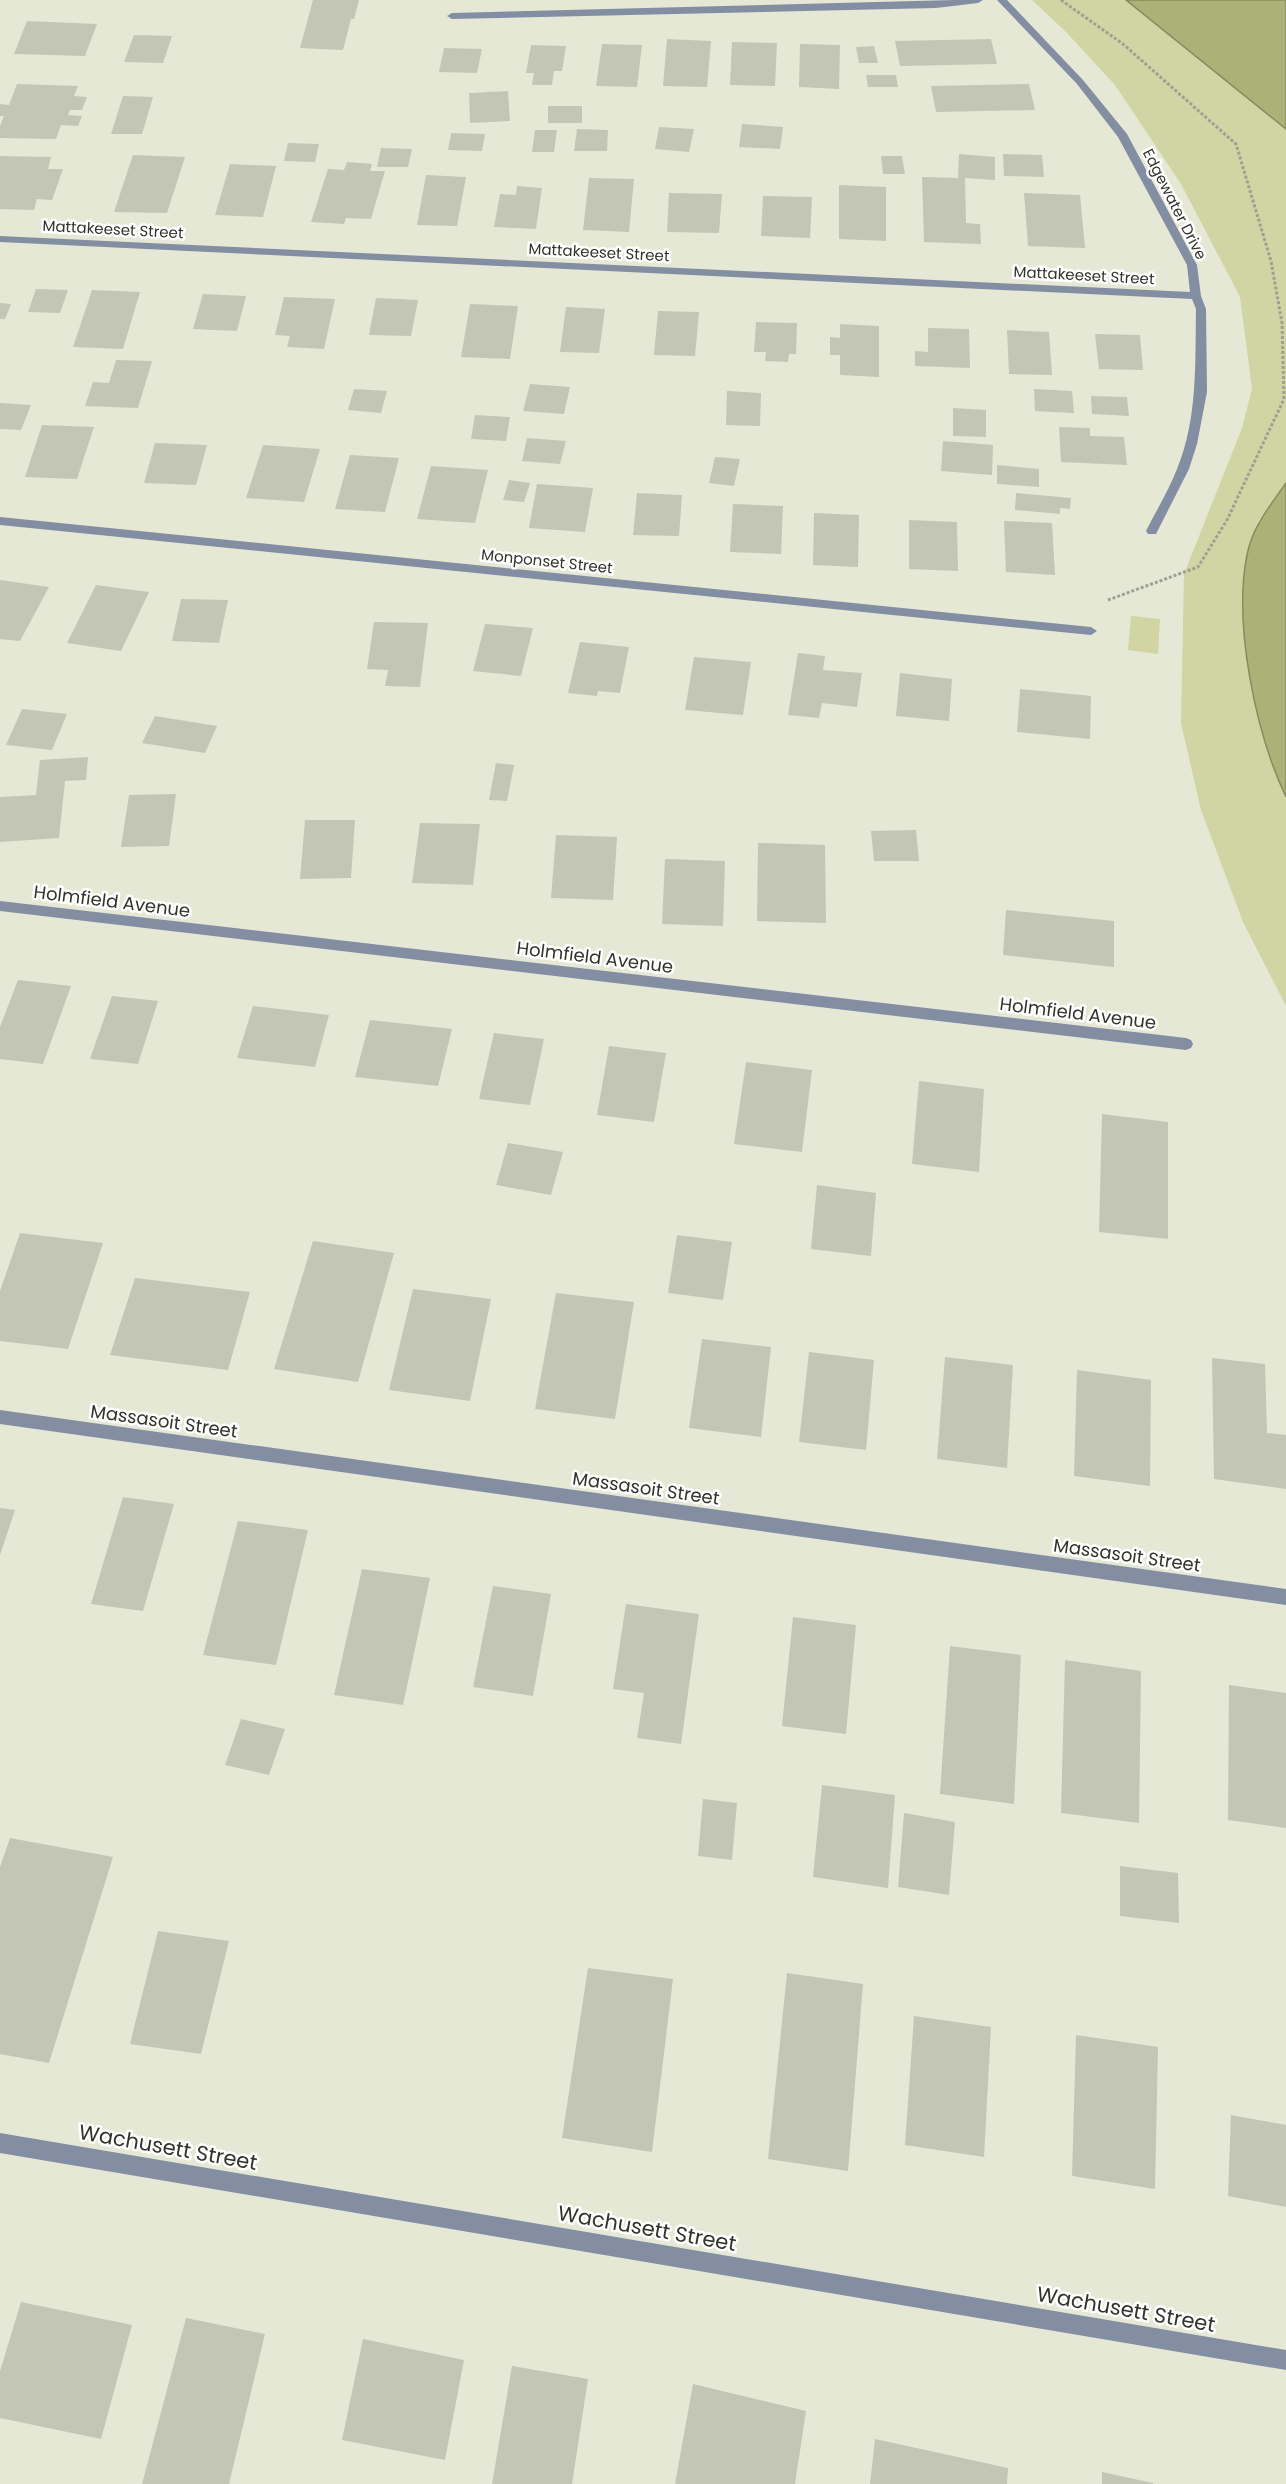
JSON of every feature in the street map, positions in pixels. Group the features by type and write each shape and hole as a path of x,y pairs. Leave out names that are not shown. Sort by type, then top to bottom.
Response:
{"street":[{"path":"452,16 936,5 978,0"},
{"name":"Edgewater Drive","path":"1002,0 1080,82 1123,136 1191,265 1196,296 1201,309 1201,392 1191,444 1183,469 1152,531"},
{"name":"Mattakeeset Street","path":"0,239 1196,296"},
{"name":"Monponset Street","path":"0,520 1090,631"},
{"name":"Holmfield Avenue","path":"0,906 1186,1044"},
{"name":"Massasoit Street","path":"0,1417 1286,1597"},
{"name":"Wachusett Street","path":"0,2143 1286,2360"}],"shaded area":[{"path":"1032,0 1126,0 1286,129 1286,483 1258,521 1249,667 1261,731 1286,797 1286,1006 1243,922 1201,810 1181,723 1184,574 1242,428 1252,389 1240,297 1181,184 1115,85 1066,32"},
{"path":"1126,0 1286,0 1286,129"},
{"path":"1286,483 1286,797 1265,742 1250,679 1245,646 1243,583 1249,545 1253,535 1262,517"},
{"path":"1131,616 1160,619 1158,654 1128,650"}],"building":[{"path":"313,0 359,0 354,19 351,19 343,50 300,48"},
{"path":"27,21 97,24 85,56 14,54"},
{"path":"134,35 172,36 163,63 124,62"},
{"path":"667,39 711,41 707,87 663,86"},
{"path":"991,39 997,64 900,66 895,41"},
{"path":"732,42 777,43 775,86 730,85"},
{"path":"602,44 642,45 637,87 596,86"},
{"path":"800,44 840,45 839,89 799,87"},
{"path":"531,45 566,46 562,71 554,71 552,85 532,85 534,73 526,73"},
{"path":"874,46 878,63 859,63 856,47"},
{"path":"444,48 482,49 477,73 439,72"},
{"path":"866,75 896,75 898,87 868,87"},
{"path":"17,84 78,86 74,96 87,97 82,110 70,110 68,115 82,116 78,126 61,125 56,139 0,138 0,126 4,116 0,116 0,104 9,105"},
{"path":"1029,84 1035,110 936,112 931,86"},
{"path":"508,91 510,121 470,123 469,93"},
{"path":"123,96 153,97 142,134 111,134"},
{"path":"548,106 582,106 582,123 548,123"},
{"path":"742,124 783,127 780,149 739,147"},
{"path":"659,127 694,129 689,152 655,149"},
{"path":"577,129 608,130 607,151 574,151"},
{"path":"535,130 557,130 554,152 532,152"},
{"path":"451,133 485,134 482,151 448,150"},
{"path":"288,143 319,144 315,162 284,161"},
{"path":"381,148 412,149 408,167 377,167"},
{"path":"959,154 995,157 995,180 965,178 966,223 980,224 981,244 924,242 922,177 958,178"},
{"path":"1003,154 1042,155 1044,177 1004,176"},
{"path":"133,155 185,157 167,213 114,212"},
{"path":"0,156 51,157 48,169 63,169 52,200 37,199 34,210 0,209"},
{"path":"881,156 902,156 905,174 883,174"},
{"path":"347,162 372,164 370,171 385,171 371,219 346,218 344,224 311,222 328,169 344,170"},
{"path":"230,164 276,166 263,217 215,215"},
{"path":"426,175 466,177 457,226 417,225"},
{"path":"589,178 634,179 629,232 583,230"},
{"path":"839,185 886,187 886,241 839,239"},
{"path":"517,186 542,188 536,229 494,227 500,194 516,195"},
{"path":"669,193 722,194 719,233 667,232"},
{"path":"1024,193 1080,195 1085,248 1028,246"},
{"path":"763,196 812,197 810,238 761,236"},
{"path":"36,289 68,290 60,313 28,312"},
{"path":"92,290 140,292 123,349 73,347"},
{"path":"203,294 246,296 237,331 193,329"},
{"path":"284,297 335,299 324,349 287,347 290,336 275,335"},
{"path":"376,298 418,300 411,336 369,335"},
{"path":"0,303 11,304 5,319 0,319"},
{"path":"470,304 518,306 510,359 461,357"},
{"path":"566,307 605,309 599,353 560,352"},
{"path":"658,311 699,312 695,356 654,355"},
{"path":"756,322 797,323 796,354 789,354 788,362 765,361 766,352 754,352"},
{"path":"840,324 879,326 879,377 840,375 840,355 830,355 830,337 840,338"},
{"path":"928,328 969,329 970,368 915,366 915,351 928,352"},
{"path":"1007,330 1049,332 1052,375 1009,374"},
{"path":"1095,334 1140,335 1143,370 1099,369"},
{"path":"116,360 152,361 138,408 85,406 93,382 109,383"},
{"path":"530,384 570,387 564,414 523,411"},
{"path":"354,389 387,391 381,413 348,410"},
{"path":"1034,389 1072,391 1074,413 1035,411"},
{"path":"727,391 761,393 760,426 726,425"},
{"path":"1091,396 1127,397 1129,416 1092,414"},
{"path":"0,403 31,405 21,430 0,429"},
{"path":"953,408 986,410 986,437 953,436"},
{"path":"475,415 510,417 506,441 471,439"},
{"path":"42,425 94,427 77,479 25,477"},
{"path":"1059,427 1090,428 1090,436 1124,437 1127,465 1061,462"},
{"path":"527,438 566,441 560,464 522,461"},
{"path":"943,441 993,445 992,475 941,471"},
{"path":"155,443 207,445 196,485 144,483"},
{"path":"263,445 320,449 304,502 246,498"},
{"path":"350,455 399,458 385,512 335,509"},
{"path":"715,457 740,459 734,486 709,483"},
{"path":"997,465 1039,469 1039,487 997,484"},
{"path":"431,466 488,470 475,523 417,519"},
{"path":"509,480 530,483 524,502 503,500"},
{"path":"537,484 593,488 585,532 529,528"},
{"path":"637,493 682,495 679,536 633,535"},
{"path":"1016,493 1071,498 1070,509 1060,508 1060,514 1015,510"},
{"path":"733,504 783,506 781,554 730,552"},
{"path":"814,513 859,515 858,567 813,565"},
{"path":"909,520 957,522 958,571 909,569"},
{"path":"1004,521 1052,523 1055,575 1006,572"},
{"path":"0,580 49,587 20,641 0,639"},
{"path":"96,585 149,592 121,651 67,643"},
{"path":"181,599 228,600 219,643 172,641"},
{"path":"374,622 428,623 420,687 385,686 388,670 367,669"},
{"path":"485,624 533,628 521,676 473,671"},
{"path":"580,642 629,647 620,693 598,691 597,696 568,693"},
{"path":"798,653 825,656 823,670 862,673 857,707 822,703 819,718 788,715"},
{"path":"694,657 751,662 743,715 685,710"},
{"path":"900,673 952,679 949,721 896,716"},
{"path":"1020,689 1091,696 1090,739 1017,732"},
{"path":"22,709 67,714 52,750 6,745"},
{"path":"155,716 217,726 205,753 142,743"},
{"path":"88,757 86,780 65,781 59,838 0,842 0,797 36,795 40,760"},
{"path":"496,763 514,765 507,801 489,800"},
{"path":"176,794 169,846 121,847 129,795"},
{"path":"305,820 355,820 351,878 300,879"},
{"path":"420,823 480,824 473,885 412,883"},
{"path":"916,830 919,861 874,861 871,831"},
{"path":"556,835 617,837 613,900 551,898"},
{"path":"758,843 825,845 826,923 757,921"},
{"path":"665,859 725,861 723,926 662,924"},
{"path":"1006,910 1114,921 1114,967 1003,955"},
{"path":"18,980 71,986 43,1064 0,1059 0,1027"},
{"path":"112,996 158,1001 138,1064 90,1059"},
{"path":"253,1006 329,1015 315,1067 237,1058"},
{"path":"370,1020 452,1029 438,1086 355,1077"},
{"path":"494,1033 544,1039 530,1105 479,1099"},
{"path":"609,1046 666,1053 654,1122 597,1115"},
{"path":"746,1062 812,1070 802,1152 734,1144"},
{"path":"919,1081 984,1089 979,1172 912,1164"},
{"path":"1102,1114 1168,1122 1168,1239 1099,1232"},
{"path":"508,1143 563,1152 551,1195 496,1185"},
{"path":"817,1185 876,1193 871,1256 811,1249"},
{"path":"20,1233 103,1243 68,1349 0,1341 0,1291"},
{"path":"677,1235 732,1242 723,1300 668,1293"},
{"path":"313,1241 394,1253 358,1382 274,1369"},
{"path":"135,1278 250,1292 228,1370 110,1355"},
{"path":"413,1289 491,1299 470,1401 389,1390"},
{"path":"556,1293 634,1302 615,1419 535,1409"},
{"path":"702,1339 771,1347 761,1437 689,1428"},
{"path":"809,1352 874,1360 866,1450 799,1442"},
{"path":"945,1357 1013,1365 1007,1468 937,1459"},
{"path":"1212,1358 1265,1364 1267,1433 1286,1435 1286,1489 1214,1479"},
{"path":"1077,1370 1151,1380 1150,1486 1074,1476"},
{"path":"123,1497 174,1504 143,1611 91,1604"},
{"path":"0,1508 15,1510 0,1555"},
{"path":"238,1521 308,1530 276,1665 203,1655"},
{"path":"362,1569 430,1578 403,1705 334,1695"},
{"path":"493,1586 551,1594 533,1696 473,1687"},
{"path":"626,1604 699,1614 681,1744 637,1738 644,1693 613,1689"},
{"path":"793,1617 856,1625 846,1734 782,1726"},
{"path":"950,1646 1021,1655 1014,1804 940,1794"},
{"path":"1065,1660 1141,1671 1139,1823 1061,1813"},
{"path":"1229,1685 1286,1693 1286,1828 1228,1820"},
{"path":"241,1719 285,1729 269,1775 225,1765"},
{"path":"822,1785 895,1795 888,1888 813,1877"},
{"path":"703,1799 737,1803 732,1860 698,1856"},
{"path":"904,1813 955,1822 949,1895 898,1887"},
{"path":"10,1838 113,1857 49,2063 0,2054 0,1867"},
{"path":"1120,1866 1178,1873 1179,1923 1120,1916"},
{"path":"158,1931 229,1941 201,2054 130,2044"},
{"path":"588,1968 673,1979 652,2152 562,2138"},
{"path":"787,1973 863,1984 848,2171 768,2159"},
{"path":"914,2016 991,2027 984,2157 905,2145"},
{"path":"1076,2035 1158,2047 1155,2189 1072,2176"},
{"path":"1231,2115 1286,2125 1286,2207 1228,2196"},
{"path":"21,2302 132,2325 101,2439 0,2418 0,2371"},
{"path":"186,2318 265,2334 229,2484 142,2484"},
{"path":"363,2339 464,2360 445,2460 342,2440"},
{"path":"512,2366 588,2379 572,2484 492,2484"},
{"path":"693,2384 806,2411 795,2484 675,2484"},
{"path":"875,2439 1008,2468 1007,2484 870,2484"},
{"path":"1102,2472 1153,2483 1153,2484 1102,2484"}]}
